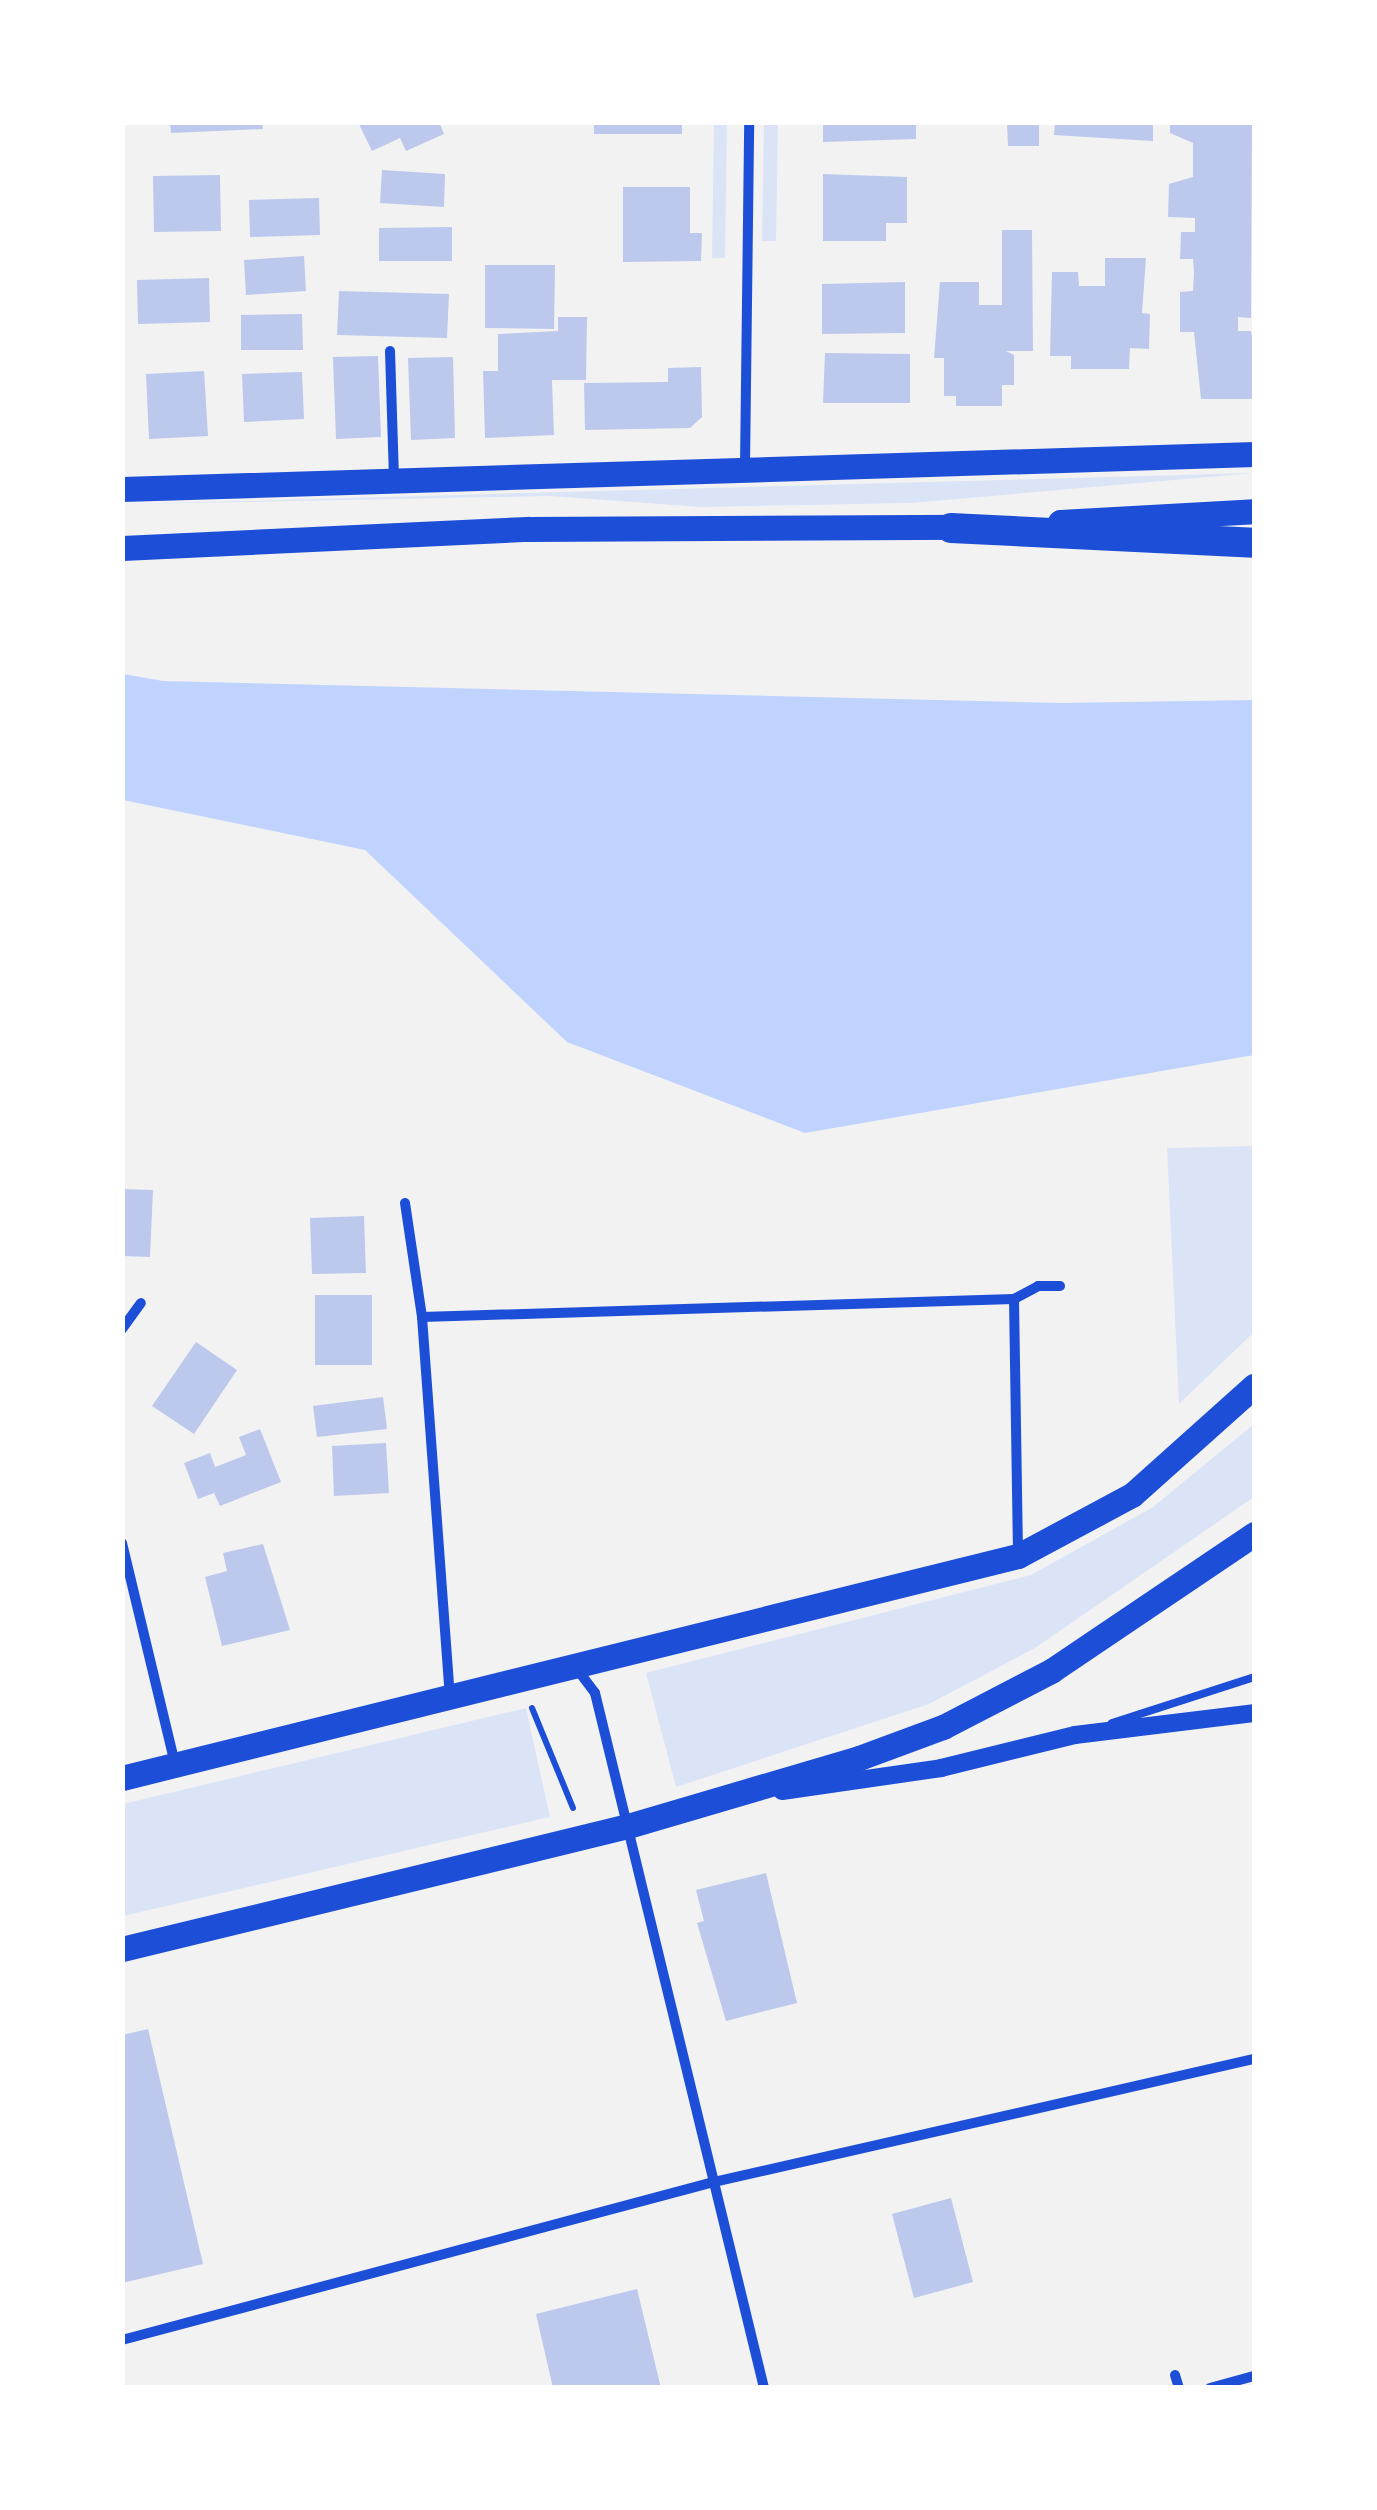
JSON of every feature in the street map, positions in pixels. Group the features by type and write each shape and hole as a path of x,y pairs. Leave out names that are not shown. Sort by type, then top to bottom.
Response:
{"highway":[{"path":"951,528 1254,543"}],"main road":[{"path":"122,489 1254,454"},
{"path":"122,548 528,529 951,528 1254,511"},
{"path":"122,1778 1018,1556 1132,1495 1254,1386"},
{"path":"122,1949 628,1826 860,1758 1001,1698 1124,1626 1254,1534"}],"street":[{"path":"744,468 749,122"},
{"path":"390,351 394,478"},
{"path":"406,1203 422,1317 450,1698"},
{"path":"422,1317 1014,1299 1038,1286 1060,1286"},
{"path":"1014,1299 1018,1556"},
{"path":"122,1329 141,1303"},
{"path":"122,1542 175,1764"},
{"path":"577,1668 595,1694 710,2183 764,2388"},
{"path":"736,1797 941,1768 1074,1736 1254,1713"},
{"path":"122,2340 710,2183 1254,2058"},
{"path":"1175,2376 1180,2388"},
{"path":"1210,2388 1254,2376"}],"lane":[{"path":"1074,1736 1254,1677"}],"path":[{"path":"528,1680 583,1837"}],"shaded area":[{"path":"714,123 727,123 725,258 712,258"},
{"path":"764,123 778,123 776,241 762,241"},
{"path":"1254,473 911,503 701,507 550,496 132,504"},
{"path":"1254,1146 1254,1332 1179,1404 1167,1148"},
{"path":"1254,1424 1254,1497 1035,1648 929,1704 676,1787 646,1673 1031,1575 1153,1507"},
{"path":"526,1708 550,1817 123,1916 123,1804"}],"water":[{"path":"123,674 163,681 1060,703 1254,700 1254,1055 805,1133 567,1042 365,850 123,800"}],"building":[{"path":"170,122 262,122 263,129 171,133"},
{"path":"358,122 439,122 444,134 406,151 400,138 372,151"},
{"path":"594,122 682,122 682,134 594,134"},
{"path":"823,122 916,124 916,139 823,142"},
{"path":"1007,122 1039,122 1039,146 1008,146"},
{"path":"1055,122 1153,122 1153,141 1054,135"},
{"path":"1170,122 1252,122 1251,318 1238,317 1238,331 1251,331 1254,399 1201,399 1194,332 1180,332 1180,292 1193,291 1194,273 1193,259 1180,259 1181,232 1195,232 1195,218 1168,217 1169,184 1193,177 1193,143 1170,133"},
{"path":"382,170 445,174 444,207 380,203"},
{"path":"823,174 907,177 907,223 886,223 886,241 823,241"},
{"path":"220,175 221,231 154,232 153,176"},
{"path":"623,187 690,187 690,233 702,233 701,261 623,262"},
{"path":"319,198 320,235 250,237 249,200"},
{"path":"452,227 452,261 379,261 379,228"},
{"path":"1002,230 1032,230 1033,351 1006,351 1014,355 1014,385 1002,385 1002,406 956,406 956,396 944,396 944,358 934,358 940,282 979,282 979,305 1002,305"},
{"path":"304,256 306,291 246,295 244,260"},
{"path":"1105,258 1146,258 1142,313 1150,314 1149,349 1130,348 1129,369 1071,369 1071,356 1050,356 1052,272 1078,272 1079,286 1105,286"},
{"path":"485,265 555,265 554,329 485,328"},
{"path":"209,278 210,322 138,324 137,280"},
{"path":"905,282 905,333 822,334 822,284"},
{"path":"339,291 449,294 447,338 337,335"},
{"path":"302,314 303,350 241,350 241,315"},
{"path":"558,317 587,317 586,380 552,380 554,435 485,438 483,371 498,371 498,334 558,331"},
{"path":"825,353 910,354 910,403 823,403"},
{"path":"378,356 381,437 336,439 333,357"},
{"path":"453,357 455,438 411,440 408,358"},
{"path":"701,367 702,417 690,428 585,430 584,383 668,382 668,368"},
{"path":"204,371 208,436 149,439 146,374"},
{"path":"302,372 304,419 244,422 242,374"},
{"path":"122,1189 153,1190 150,1257 122,1256"},
{"path":"364,1216 366,1273 312,1274 310,1218"},
{"path":"315,1295 372,1295 372,1365 315,1365"},
{"path":"196,1342 237,1370 194,1434 152,1406"},
{"path":"383,1397 387,1429 317,1437 313,1406"},
{"path":"260,1429 281,1482 220,1506 214,1493 198,1499 184,1463 210,1453 215,1467 246,1455 239,1437"},
{"path":"386,1443 389,1493 334,1496 332,1446"},
{"path":"263,1544 290,1630 222,1646 205,1577 227,1571 223,1553"},
{"path":"766,1873 797,2003 726,2021 697,1923 704,1921 696,1890"},
{"path":"148,2029 203,2264 122,2283 122,2035"},
{"path":"951,2198 973,2282 914,2298 892,2214"},
{"path":"637,2289 661,2388 553,2388 536,2314"}]}
